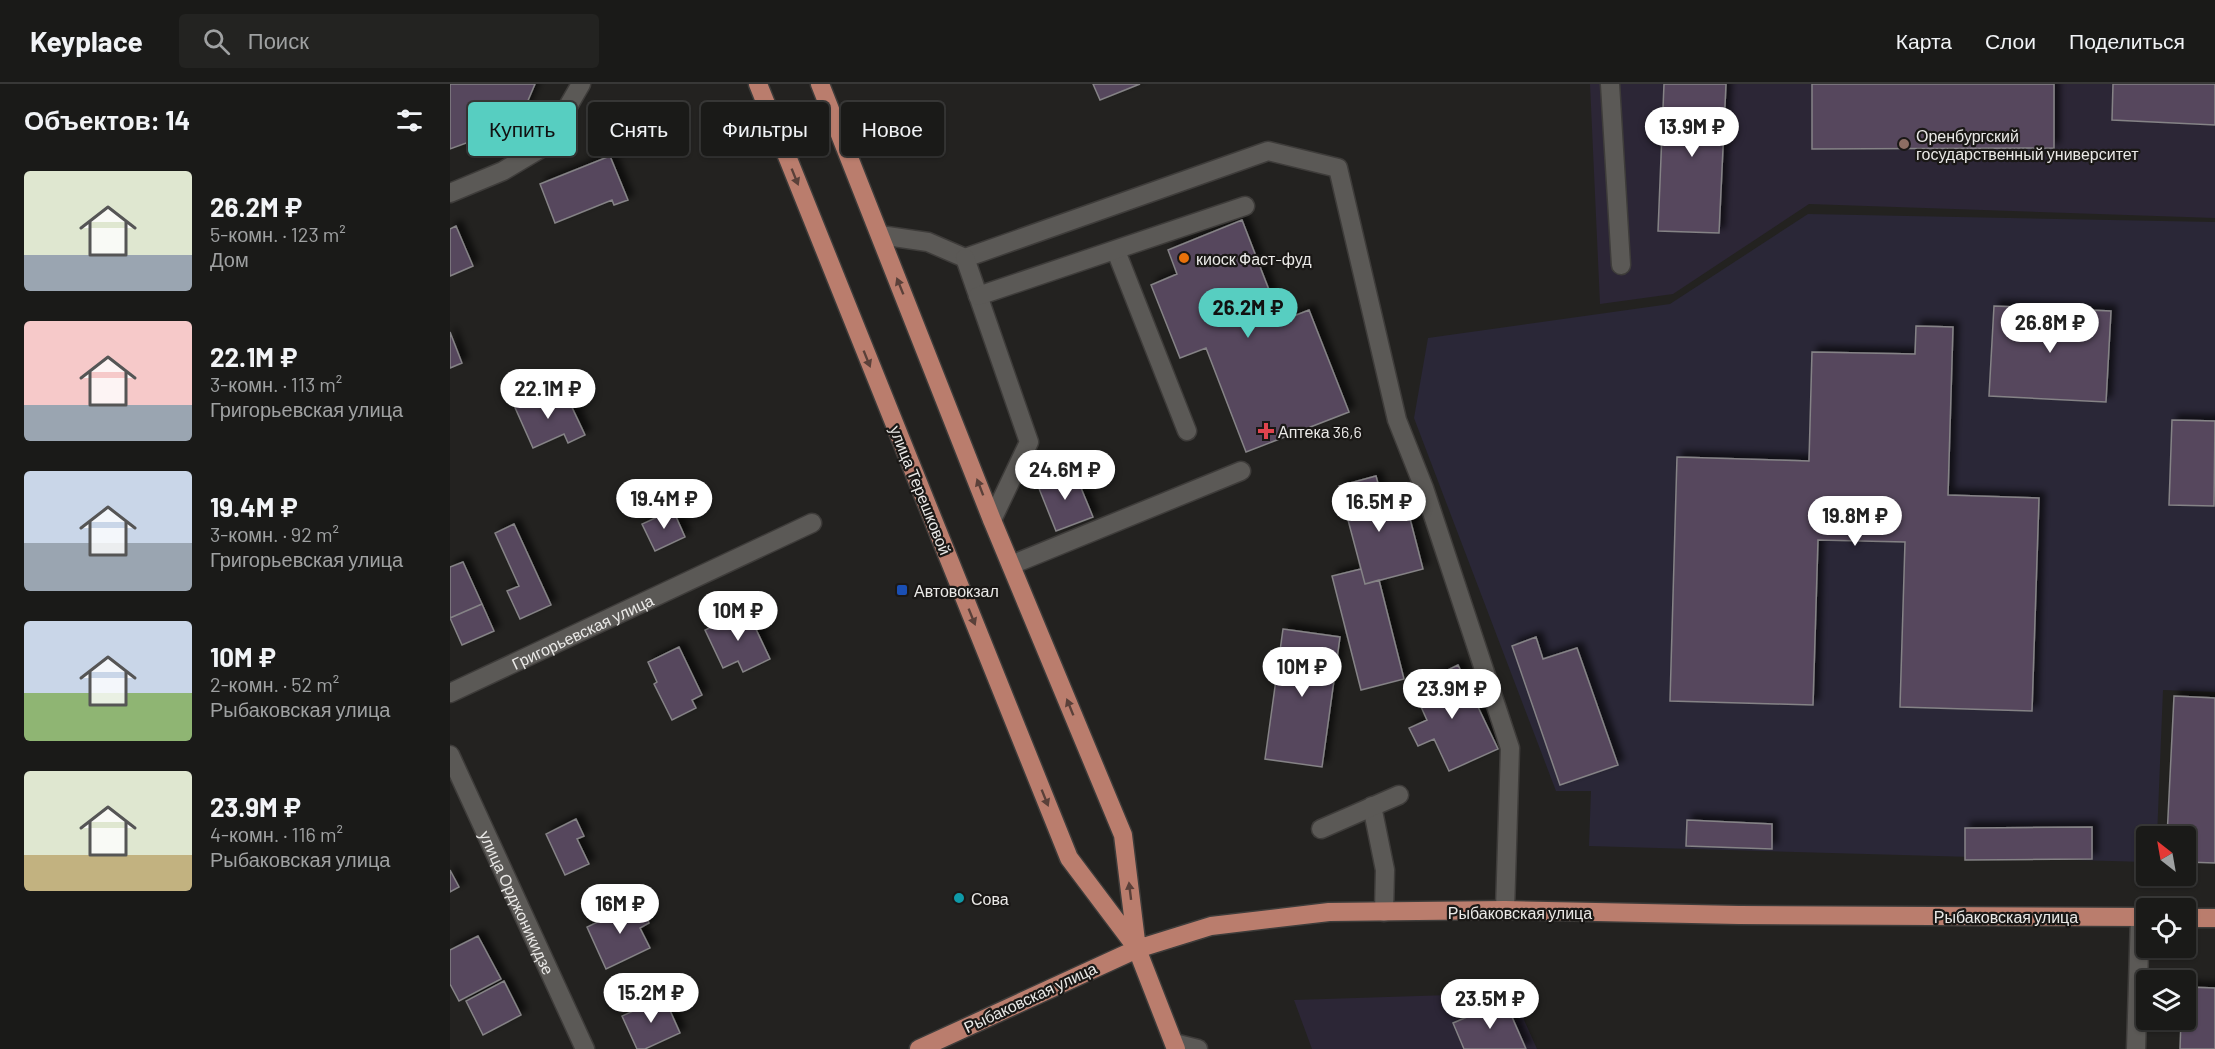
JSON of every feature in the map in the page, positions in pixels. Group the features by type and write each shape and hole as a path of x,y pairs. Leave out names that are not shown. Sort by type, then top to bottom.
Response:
{"main road":[{"name":"улица Терешковой","path":"758,84 1069,858 1137,949"},
{"name":"улица Терешковой","path":"820,84 992,520 1123,835 1137,949 1175,1046"},
{"name":"Рыбаковская улица","path":"919,1049 1137,949 1211,926 1329,912 1505,910 1750,915 2136,917"},
{"path":"2196,918 2215,918"}],"street":[{"path":"450,193 503,171 545,146 581,84"},
{"path":"1610,84 1620,265"},
{"path":"879,235 928,242 965,258 1268,151 1338,168 1397,420 1424,488 1510,748 1505,910"},
{"path":"978,296 1245,206"},
{"path":"1116,251 1187,431"},
{"path":"965,258 1029,442 992,520"},
{"path":"1011,565 1241,471"},
{"name":"Григорьевская улица","path":"450,693 812,524"},
{"name":"улица Орджоникидзе","path":"450,755 585,1049"},
{"path":"1321,829 1399,795"},
{"path":"1372,807 1385,870 1384,912"},
{"path":"2136,1049 2141,958"},
{"path":"1175,1046 1198,1049"}],"shaded area":[{"name":"Оренбургский государственный университет","path":"1590,84 2215,84 2215,218 1809,204 1673,294 1600,304"},
{"path":"1808,214 2215,222 2215,692 2163,690 2157,826 2136,826 2136,862 1589,846 1591,791 1556,791 1414,418 1428,338 1670,304"},
{"path":"1512,993 1537,1049 1312,1049 1294,1000"}],"building":[{"path":"450,84 535,84 527,102 468,102 468,142 450,149"},
{"path":"1093,84 1140,84 1100,100"},
{"path":"1664,84 1726,84 1719,233 1658,231"},
{"path":"1812,84 2054,84 2054,148 1812,149"},
{"path":"2113,84 2215,84 2215,125 2112,120"},
{"path":"610,156 628,200 614,205 612,200 555,223 540,184"},
{"path":"1242,220 1281,321 1309,310 1349,412 1246,452 1206,348 1180,358 1151,285 1177,274 1168,250"},
{"path":"456,226 473,266 450,276 450,229"},
{"path":"1994,306 2111,311 2106,402 1989,396"},
{"path":"1916,326 1953,327 1948,495 2039,498 2032,711 1900,707 1905,542 1818,540 1813,705 1670,701 1677,457 1809,461 1812,352 1915,354"},
{"path":"450,332 462,363 450,368"},
{"path":"539,391 546,408 568,399 585,435 568,443 564,434 533,448 513,403"},
{"path":"2172,420 2215,421 2214,506 2169,505"},
{"path":"1074,471 1093,517 1056,531 1038,486"},
{"path":"1376,476 1386,513 1407,507 1423,569 1365,584 1339,486"},
{"path":"673,510 685,537 655,551 642,524"},
{"path":"514,524 551,605 520,619 507,591 519,586 495,533"},
{"path":"463,562 482,604 450,618 450,567"},
{"path":"1361,569 1365,584 1379,580 1404,679 1361,690 1332,576"},
{"path":"482,604 494,631 462,645 450,618"},
{"path":"747,610 770,659 743,672 738,661 723,668 705,630"},
{"path":"1283,629 1340,637 1322,767 1265,759"},
{"path":"1536,637 1543,659 1577,648 1618,765 1560,785 1512,646"},
{"path":"679,647 702,695 692,700 696,708 672,720 654,684 657,682 648,662"},
{"path":"1458,665 1498,749 1449,771 1434,739 1418,746 1409,728 1427,720 1412,687"},
{"path":"2174,696 2215,698 2215,863 2196,862 2196,826 2168,826"},
{"path":"576,819 584,836 577,839 589,864 565,875 546,834"},
{"path":"1687,820 1772,824 1772,849 1686,846"},
{"path":"2092,827 2092,859 1965,860 1965,828"},
{"path":"450,870 459,887 450,892"},
{"path":"639,902 649,923 640,928 650,948 606,969 587,927"},
{"path":"478,936 501,979 459,1001 450,984 450,950"},
{"path":"504,981 521,1015 483,1035 466,1001"},
{"path":"2196,987 2215,988 2215,1049 2180,1049 2181,1030 2196,1030"},
{"path":"664,997 680,1033 645,1049 637,1049 622,1016"},
{"path":"1505,1001 1526,1049 1464,1049 1453,1023"}],"place":[{"name":"Оренбургский государственный университет","path":"1904,144"},
{"name":"киоск Фаст-фуд","path":"1184,258"},
{"name":"Аптека 36,6","path":"1266,431"},
{"name":"Автовокзал","path":"902,590"},
{"name":"Сова","path":"959,898"}]}
